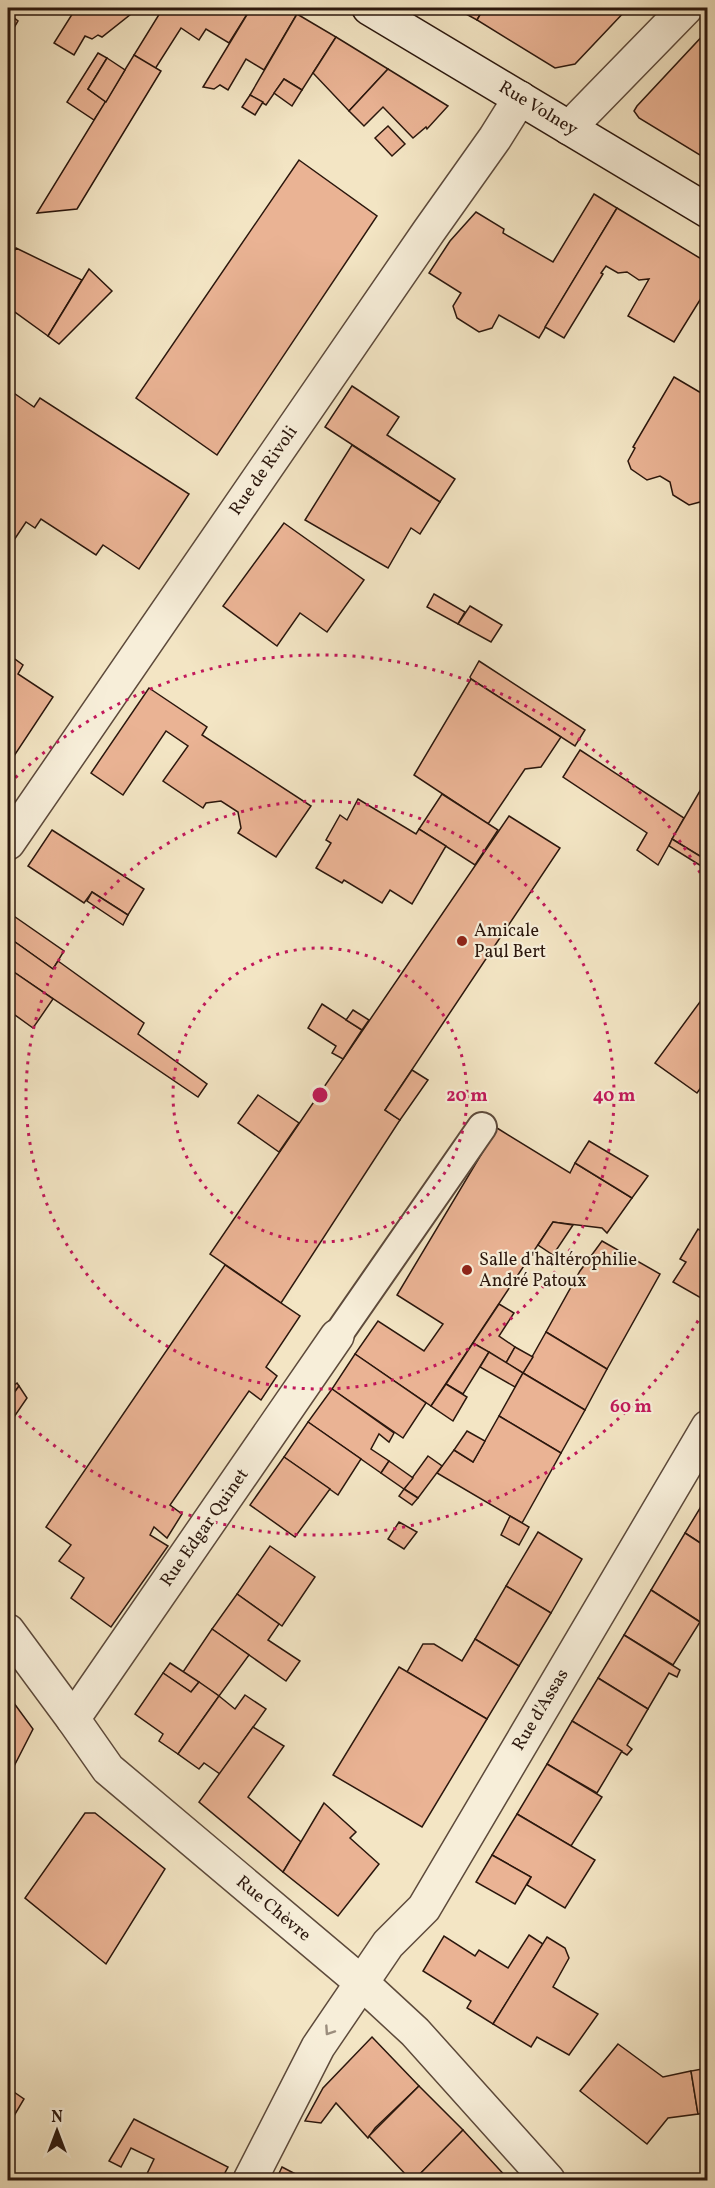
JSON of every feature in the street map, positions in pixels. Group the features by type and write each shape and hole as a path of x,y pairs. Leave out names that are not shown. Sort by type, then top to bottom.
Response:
{"street":[{"name":"Rue Volney","path":"369,8 708,211"},
{"path":"569,128 686,8"},
{"name":"Rue de Rivoli","path":"10,834 495,138 520,98"},
{"name":"Rue Edgar Quinet","path":"73,1719 337,1336"},
{"name":"Rue d'Assas","path":"250,2181 318,2047 388,1944 424,1908 708,1427"},
{"name":"Rue Chèvre","path":"8,1631 108,1769 362,1983 415,2032 548,2181"}],"lane":[{"path":"337,1336 482,1127"}],"building":[{"path":"76,8 122,8 131,14 102,37 98,35 92,39 85,36 74,55 54,43"},
{"path":"163,8 251,8 229,43 206,29 199,40 181,28 155,69 134,55"},
{"path":"251,8 286,8 297,14 264,70 246,59 228,90 220,85 214,89 203,87"},
{"path":"455,8 484,8 477,20"},
{"path":"484,8 628,8 575,64 555,68 477,20"},
{"path":"8,13 18,21 8,38"},
{"path":"297,14 336,37 302,90 284,79 266,105 250,95"},
{"path":"708,30 708,160 639,118 634,111"},
{"path":"336,37 388,69 349,111 313,73"},
{"path":"98,53 107,58 88,89 106,102 94,120 67,102"},
{"path":"134,55 161,71 77,209 37,213"},
{"path":"107,58 125,70 106,102 88,89"},
{"path":"388,69 448,106 427,129 426,127 413,138 383,107 364,126 349,111"},
{"path":"284,79 302,90 292,106 274,93"},
{"path":"250,95 263,102 255,115 242,107"},
{"path":"388,126 405,144 392,156 375,138"},
{"path":"299,160 377,216 217,455 136,398"},
{"path":"594,194 617,208 539,338 499,315 492,328 479,332 457,318 453,306 461,293 429,273 450,241 476,212 504,229 503,233 553,262"},
{"path":"617,208 708,263 708,287 674,342 628,316 649,279 639,280 627,272 618,273 606,266 564,338 545,327"},
{"path":"16,248 82,280 48,336 8,307 8,261"},
{"path":"89,269 112,291 59,344 48,336"},
{"path":"674,377 708,397 708,493 700,502 689,505 673,495 670,482 660,476 647,480 631,469 628,461 635,448 633,447"},
{"path":"352,386 399,417 387,435 455,479 440,502 325,427"},
{"path":"8,389 34,407 40,398 189,494 139,569 103,545 96,555 41,519 35,528 26,522 8,549"},
{"path":"352,445 440,502 420,534 411,528 388,568 305,520"},
{"path":"284,523 364,580 327,632 300,613 277,646 223,606"},
{"path":"434,594 465,612 458,624 427,607"},
{"path":"470,606 502,625 491,642 458,624"},
{"path":"8,654 23,665 18,674 53,697 8,765"},
{"path":"479,661 585,730 575,746 471,679"},
{"path":"471,679 561,737 541,767 525,769 488,824 414,775"},
{"path":"149,688 207,727 202,735 311,806 276,857 238,833 241,828 238,812 221,801 206,803 203,808 163,781 188,746 166,731 123,795 91,773"},
{"path":"580,750 684,818 658,865 637,850 647,833 563,777"},
{"path":"708,777 708,861 672,839"},
{"path":"442,794 498,830 475,865 419,829"},
{"path":"358,799 416,834 419,829 446,846 412,904 390,890 382,903 344,880 342,883 316,868 331,843 326,840 340,815 347,820"},
{"path":"509,816 560,848 385,1110 400,1120 281,1303 210,1254"},
{"path":"52,830 144,889 128,915 92,892 84,903 28,866"},
{"path":"672,839 708,861 706,869 669,846"},
{"path":"92,892 128,915 123,925 87,901"},
{"path":"8,912 64,951 53,969 8,937"},
{"path":"8,937 53,969 58,961 144,1023 138,1034 207,1084 198,1097 8,968"},
{"path":"8,968 53,999 33,1028 8,1010"},
{"path":"708,991 708,1078 697,1093 655,1063"},
{"path":"322,1004 362,1030 343,1059 332,1053 336,1046 308,1028"},
{"path":"353,1010 369,1020 362,1030 346,1020"},
{"path":"412,1070 428,1080 400,1120 385,1110"},
{"path":"258,1095 299,1123 279,1152 238,1123"},
{"name":"Salle d'haltérophilie André Patoux","path":"497,1128 570,1173 575,1163 632,1198 607,1233 602,1228 553,1222 431,1406 355,1354 378,1321 424,1351 443,1324 397,1295"},
{"path":"589,1141 648,1176 632,1198 575,1163"},
{"path":"553,1222 573,1225 553,1255 538,1245"},
{"path":"698,1229 708,1236 708,1302 673,1282 686,1262 680,1259"},
{"path":"602,1241 660,1274 607,1369 546,1332 580,1271"},
{"path":"225,1265 300,1316 266,1367 277,1376 261,1400 249,1391 170,1505 182,1514 167,1538 154,1527 150,1535 168,1546 111,1627 71,1598 84,1578 59,1561 71,1545 46,1527"},
{"path":"499,1304 514,1313 499,1336 515,1347 506,1363 473,1343"},
{"path":"546,1332 607,1369 585,1410 523,1373"},
{"path":"473,1343 489,1352 463,1394 446,1384"},
{"path":"515,1347 533,1357 523,1373 506,1363"},
{"path":"489,1352 523,1373 515,1387 480,1367"},
{"path":"355,1354 426,1403 403,1438 332,1389"},
{"path":"523,1373 585,1410 561,1453 499,1416"},
{"path":"17,1383 19,1386 8,1401 8,1390"},
{"path":"446,1384 467,1397 453,1421 431,1406"},
{"path":"19,1386 27,1398 12,1420 8,1417 8,1401"},
{"path":"332,1389 394,1433 389,1442 379,1434 371,1449 389,1461 381,1473 308,1422"},
{"path":"499,1416 561,1453 522,1523 437,1473 454,1450 473,1462"},
{"path":"308,1422 361,1459 338,1495 284,1457"},
{"path":"467,1431 485,1441 473,1462 454,1450"},
{"path":"428,1456 442,1466 418,1498 404,1489"},
{"path":"284,1457 330,1489 295,1537 250,1505"},
{"path":"389,1461 413,1478 404,1489 381,1473"},
{"path":"404,1489 418,1498 412,1505 399,1496"},
{"path":"708,1495 708,1548 685,1533"},
{"path":"510,1516 529,1527 519,1545 501,1535"},
{"path":"399,1522 417,1532 404,1549 388,1539"},
{"path":"538,1532 582,1559 551,1613 506,1586"},
{"path":"685,1533 708,1548 708,1627 651,1590"},
{"path":"270,1546 315,1577 282,1626 237,1594"},
{"path":"506,1586 551,1613 519,1666 475,1639"},
{"path":"651,1590 700,1622 673,1665 624,1635"},
{"path":"237,1594 279,1624 268,1640 300,1661 286,1681 212,1629"},
{"path":"212,1629 249,1655 219,1696 183,1672"},
{"path":"624,1635 680,1670 677,1677 669,1673 648,1709 598,1678"},
{"path":"475,1639 519,1666 487,1719 407,1672 423,1644 434,1644 462,1661"},
{"path":"170,1663 199,1682 191,1692 163,1673"},
{"path":"399,1667 487,1719 422,1827 333,1775"},
{"path":"163,1673 191,1692 199,1682 219,1696 178,1754 159,1741 163,1734 135,1714"},
{"path":"598,1678 648,1709 627,1745 632,1749 627,1755 572,1721"},
{"path":"8,1695 33,1729 8,1778"},
{"path":"245,1695 266,1709 220,1774 204,1763 199,1769 178,1754 219,1696 235,1709"},
{"path":"572,1721 622,1751 597,1793 547,1764"},
{"path":"253,1727 284,1746 248,1797 301,1842 283,1872 199,1802"},
{"path":"547,1764 602,1797 571,1846 517,1814"},
{"path":"324,1803 356,1832 350,1838 379,1864 338,1916 283,1872"},
{"path":"85,1813 95,1813 165,1869 106,1964 25,1898"},
{"path":"517,1814 595,1860 565,1908 527,1885 531,1877 492,1855"},
{"path":"492,1855 531,1877 515,1904 476,1882"},
{"path":"529,1935 543,1944 493,2024 467,2008 471,2001 423,1971 444,1936 475,1956 479,1950 508,1968"},
{"path":"547,1937 565,1948 569,1958 553,1987 598,2014 569,2055 537,2037 531,2047 493,2024"},
{"path":"372,2037 419,2086 375,2128 368,2138 336,2103 321,2123 305,2121 323,2088"},
{"path":"618,2044 663,2077 691,2071 698,2114 668,2118 647,2144 580,2091"},
{"path":"708,2068 708,2113 698,2114 691,2071"},
{"path":"419,2086 463,2130 414,2180 411,2180 369,2136"},
{"path":"11,2090 24,2099 8,2126 8,2096"},
{"path":"134,2119 228,2167 221,2180 144,2180 154,2159 131,2148 121,2167 109,2161"},
{"path":"463,2130 509,2180 414,2180"},
{"path":"282,2167 307,2180 276,2180"}],"place":[{"name":"Amicale Paul Bert","path":"462,941"},
{"name":"Salle d'haltérophilie André Patoux","path":"467,1270"}]}
